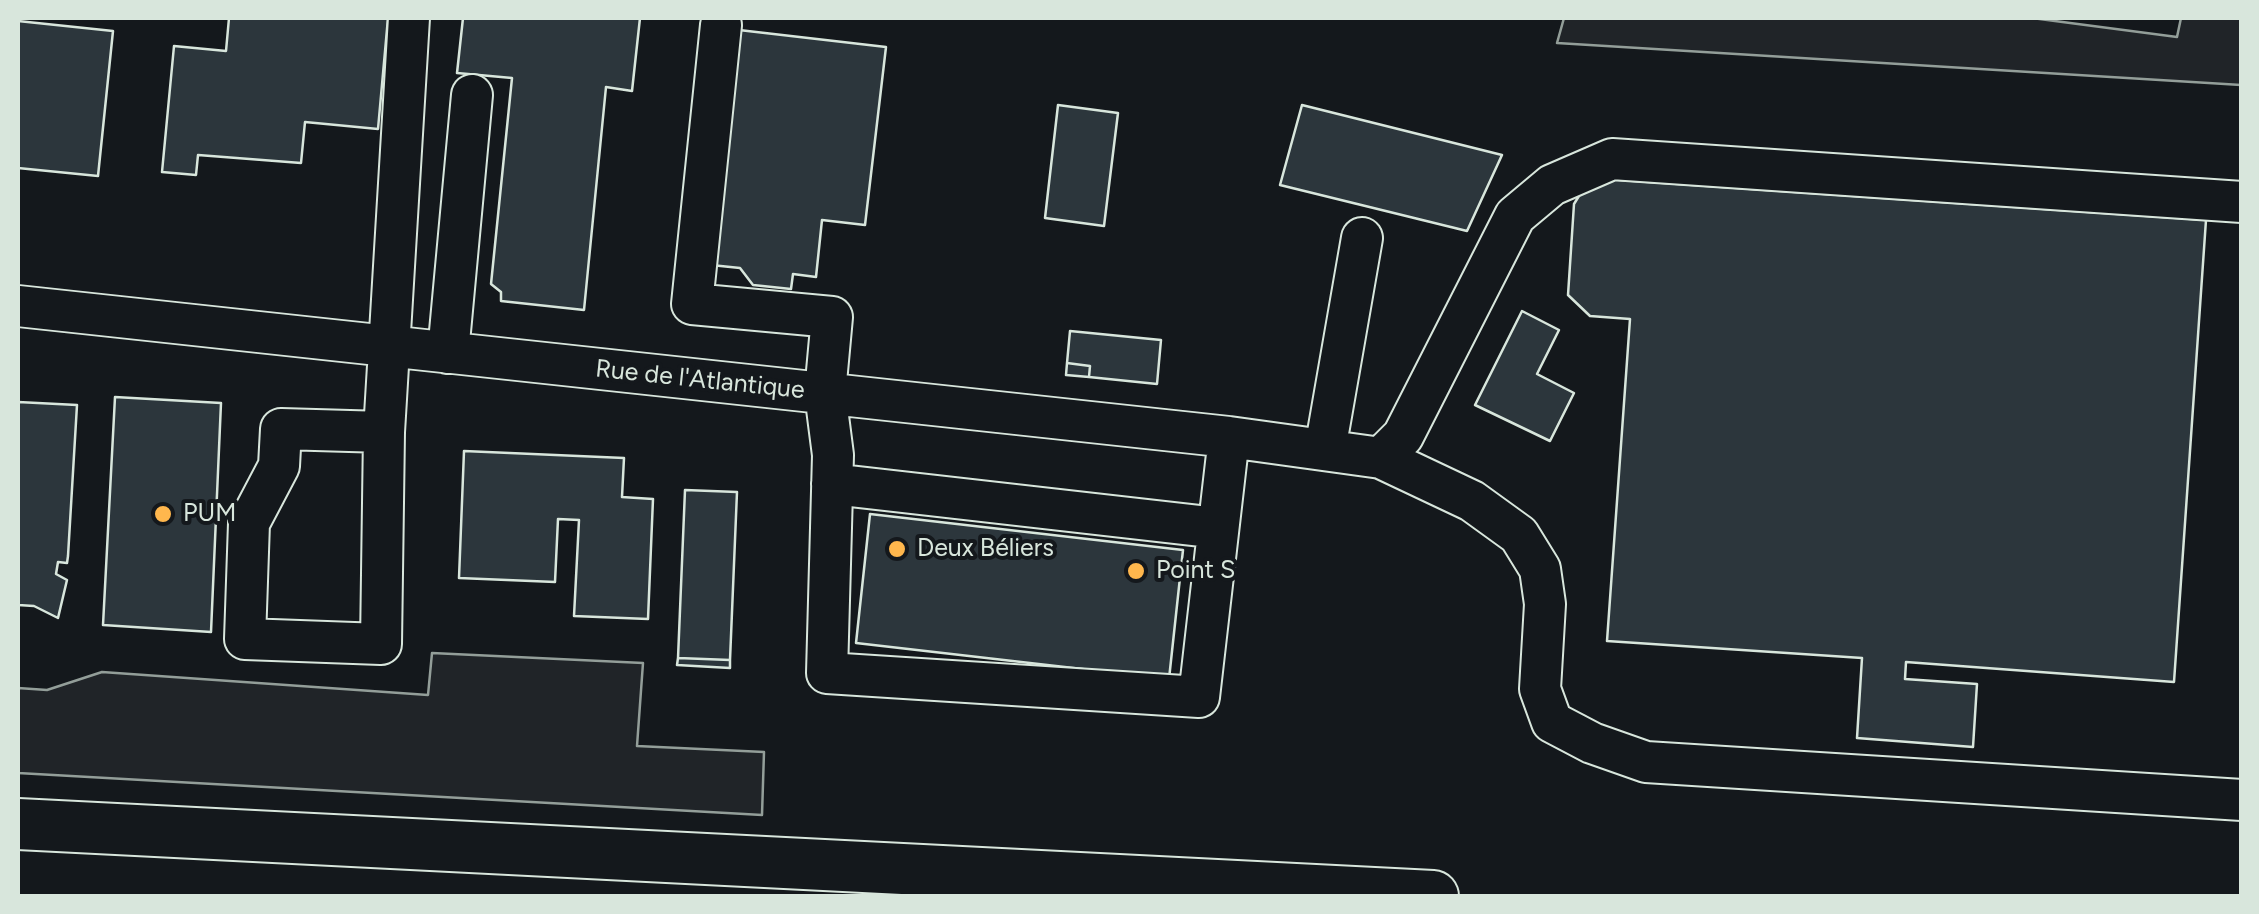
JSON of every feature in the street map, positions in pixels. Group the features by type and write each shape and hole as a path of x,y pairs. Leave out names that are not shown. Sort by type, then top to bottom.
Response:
{"main road":[{"path":"18,824 1433,896"}],"street":[{"path":"384,432 280,429 280,466 249,523 245,639 381,644 386,346 409,18"},
{"path":"721,25 692,304 832,317 825,394 833,455 827,673 1199,697 1229,437"},
{"path":"448,353 472,95"},
{"path":"1381,458 1402,436 1515,216 1552,185 1612,159 2242,202"},
{"path":"1324,450 1362,238"},
{"name":"Rue de l'Atlantique","path":"18,306 1229,437 1381,458 1472,501 1519,535 1540,569 1544,604 1540,690 1552,722 1592,743 1646,762 2242,800"},
{"path":"832,484 1218,528"}],"shaded area":[{"path":"1564,18 2032,18 2177,37 2181,18 2241,18 2241,85 1557,43"},
{"path":"432,653 643,663 637,746 764,752 762,815 18,773 18,688 47,690 102,672 428,695"}],"building":[{"path":"229,18 388,18 378,129 305,122 301,163 198,155 196,175 162,172 174,46 226,51"},
{"path":"463,18 640,18 632,91 606,87 584,310 501,301 501,292 491,284 512,78 457,73"},
{"path":"18,21 113,31 98,176 18,168"},
{"path":"739,30 886,47 865,225 822,220 816,277 793,274 791,289 753,285 740,268 711,265"},
{"path":"1058,105 1118,113 1104,226 1045,218"},
{"path":"1302,105 1502,155 1467,231 1280,185"},
{"path":"1590,178 2206,220 2174,682 1906,662 1905,679 1977,684 1973,747 1857,738 1862,658 1607,641 1630,319 1590,316 1568,295 1574,204"},
{"path":"1522,311 1559,330 1537,374 1574,393 1550,441 1475,405"},
{"path":"1070,331 1161,340 1157,384 1089,377 1090,366 1067,363"},
{"path":"1067,363 1090,366 1089,377 1066,375"},
{"name":"PUM","path":"115,397 221,403 211,632 103,625"},
{"path":"18,402 77,405 68,556 67,563 58,562 56,574 67,580 58,618 34,606 18,605"},
{"path":"464,451 624,458 622,497 653,499 648,619 574,616 579,520 558,519 555,582 459,578"},
{"path":"685,490 737,492 730,660 678,658"},
{"path":"870,514 1183,550 1169,679 856,643"},
{"path":"678,658 730,660 730,668 677,665"}],"place":[{"name":"PUM","path":"163,514"},
{"name":"Deux Béliers","path":"897,549"},
{"name":"Point S","path":"1136,571"}]}
